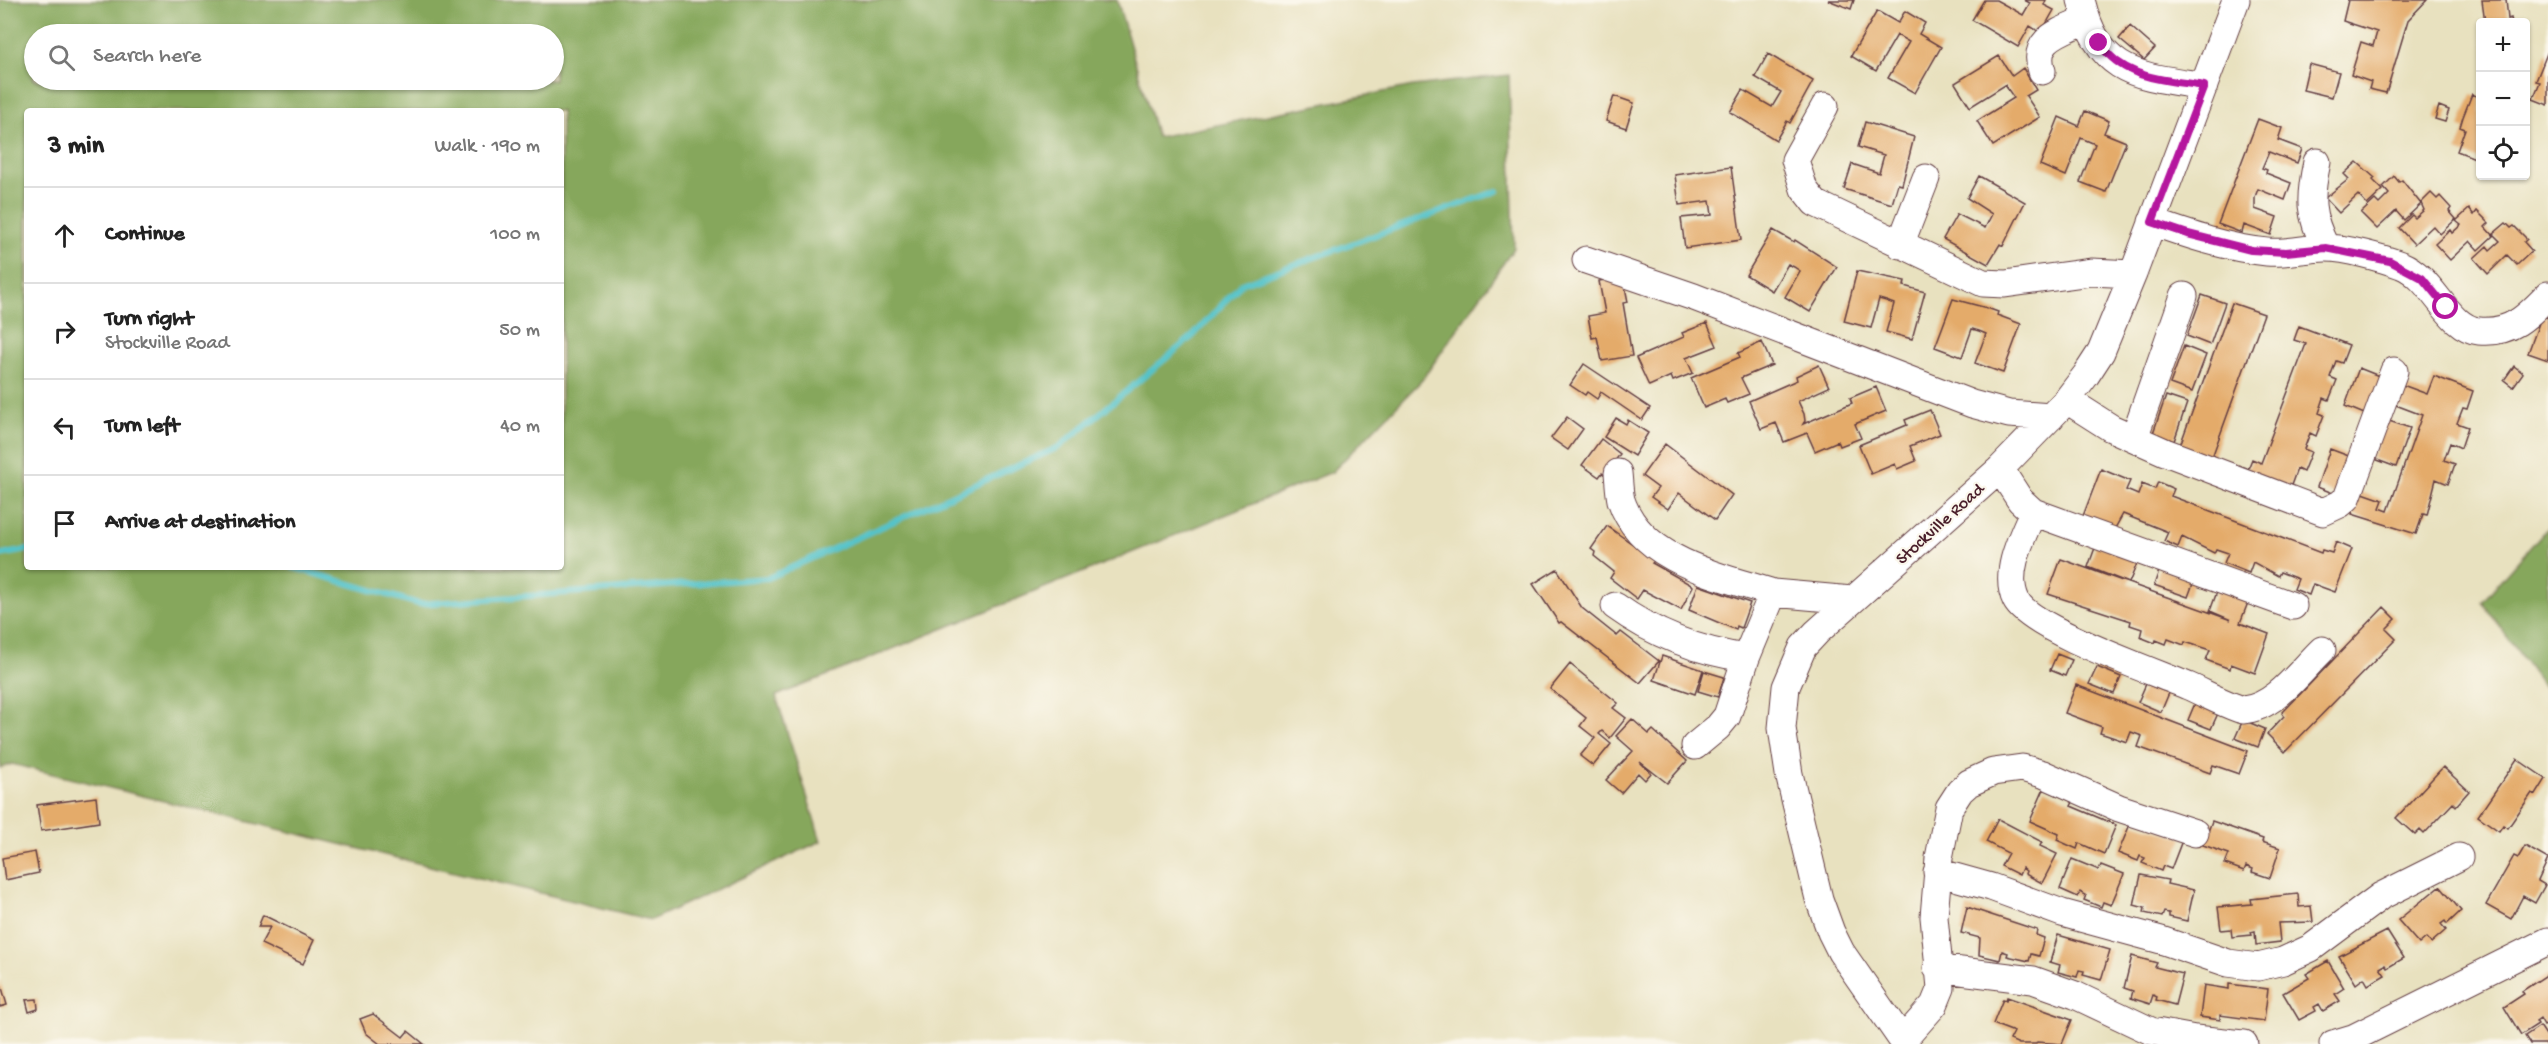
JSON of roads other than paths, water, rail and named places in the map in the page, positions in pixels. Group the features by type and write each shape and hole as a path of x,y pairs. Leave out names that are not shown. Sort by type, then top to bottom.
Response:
{"street":[{"name":"Stockville Road","path":"1904,1042 1841,952 1819,899 1803,840 1784,749 1782,710 1793,666 1803,647 1817,632 2000,470 2059,409 2102,352 2236,0"},
{"path":"2042,71 2038,58 2041,47 2084,10 2106,54 2124,69 2149,77 2204,86"},
{"path":"1825,106 1795,160 1804,189 1815,203 1963,275 1995,285 2091,272 2133,274"},
{"path":"2317,162 2312,185 2311,210 2326,248"},
{"path":"1900,245 1926,178"},
{"path":"2152,222 2251,250 2286,252 2326,248 2390,261 2413,270 2467,329 2492,331 2519,324 2548,295"},
{"path":"1586,260 1694,297 1972,404 2009,414 2059,409 2323,512 2347,498 2394,371"},
{"path":"2134,438 2184,296"},
{"path":"2000,470 2020,500 2034,512 2293,606"},
{"path":"1618,473 1620,497 1631,520 1668,554 1704,571 1773,593 1852,600"},
{"path":"2034,512 2017,551 2013,580 2015,596 2022,608 2035,618 2076,640 2246,710 2275,696 2322,650"},
{"path":"1695,746 1718,727 1726,716 1746,658 1773,593"},
{"path":"1615,606 1641,625 1670,639 1719,654 1746,658"},
{"path":"1904,1042 1934,1005 1941,988 1937,968 1934,917 1937,872 1944,824 1953,800 1969,783 2007,769 2022,768 2043,774 2119,808 2195,833"},
{"path":"1937,872 1991,887 2062,913 2161,940 2228,963 2258,967 2283,961 2311,948 2381,896 2459,857"},
{"path":"2333,1044 2353,1038 2548,941"},
{"path":"1937,968 2033,980 2075,995 2151,1031 2194,1039 2244,1044"}],"waterway":[{"path":"302,570 419,604 768,578 1059,447 1193,336 1241,284 1497,191"},
{"path":"0,555 24,551"}]}
